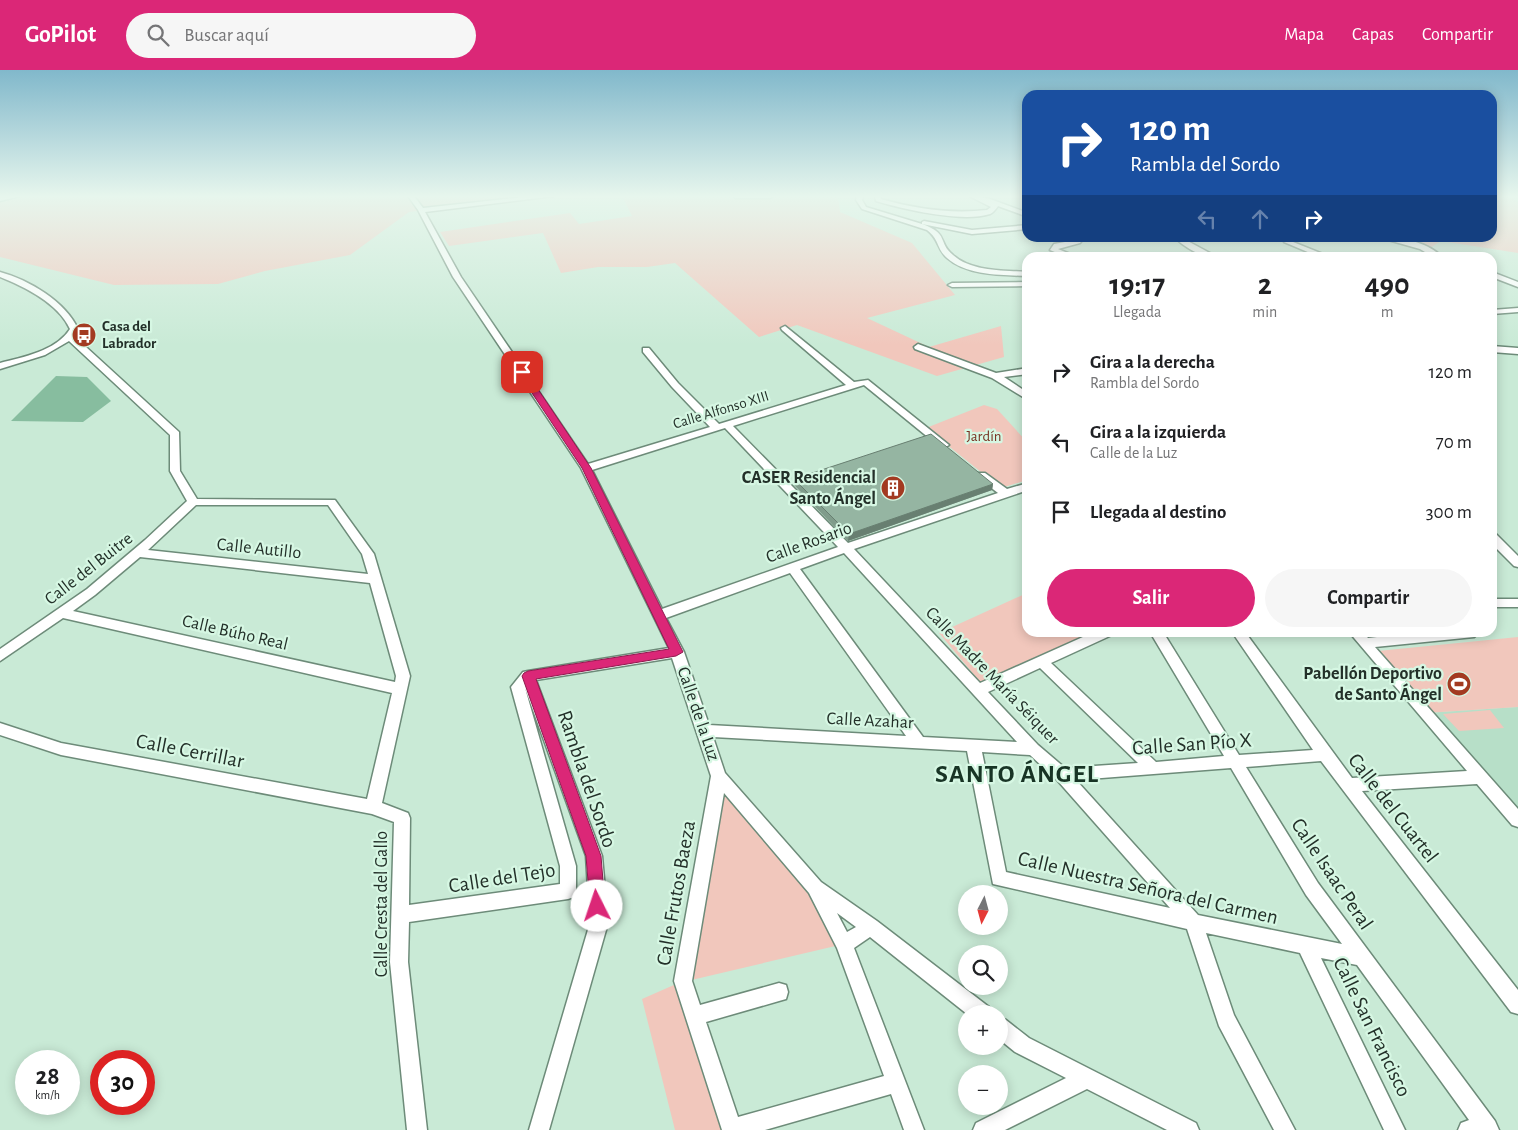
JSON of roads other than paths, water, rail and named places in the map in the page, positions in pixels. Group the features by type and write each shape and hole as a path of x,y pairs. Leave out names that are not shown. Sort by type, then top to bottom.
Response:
{"street":[{"name":"Calle de la Luz","path":"440,245 457,276 586,468 660,615 676,652 719,776 815,887 844,944 914,1130"},
{"path":"941,245 955,261 971,267 1022,273"},
{"path":"1060,245 1054,250 1060,252"},
{"path":"1190,245 1202,252"},
{"path":"1298,245 1314,252"},
{"path":"1417,245 1432,252"},
{"path":"0,274 29,286 68,317 74,329 70,337 57,346 37,355 0,366"},
{"path":"1497,276 1518,285"},
{"path":"952,284 1022,284"},
{"path":"1497,312 1518,310"},
{"path":"785,328 853,386"},
{"path":"70,337 175,434 175,471 193,502"},
{"path":"918,347 995,376 1022,393"},
{"name":"Calle Madre María Séiquer","path":"646,350 675,385 721,426 846,548 1034,749 1062,775 1194,922 1226,1019 1286,1130"},
{"path":"1497,350 1518,352"},
{"path":"995,376 1022,372"},
{"name":"Calle Alfonso XIII","path":"586,468 866,382 951,450"},
{"path":"974,469 1005,494"},
{"name":"Calle Rosario","path":"660,615 846,548 1022,488"},
{"name":"Calle del Buitre","path":"0,656 91,592 138,553 193,502"},
{"name":"Calle Cresta del Gallo","path":"193,502 331,502 368,554 403,676 373,807 402,818 399,962 417,1130"},
{"path":"1497,542 1518,563"},
{"name":"Calle Autillo","path":"138,553 375,579"},
{"path":"792,567 919,743"},
{"path":"1497,603 1518,603"},
{"name":"Calle Búho Real","path":"61,613 400,689"},
{"path":"978,690 1096,637"},
{"name":"Calle Isaac Peral","path":"1159,637 1312,889 1482,1129"},
{"name":"Calle del Cuartel","path":"1242,637 1348,785 1518,1006"},
{"path":"1360,638 1379,637"},
{"path":"1360,638 1518,820"},
{"path":"528,676 676,652"},
{"path":"1042,662 1152,768"},
{"name":"Calle del Tejo","path":"400,915 568,891 568,866 518,687 528,676"},
{"name":"Rambla del Sordo","path":"528,676 594,856 599,923 539,1130"},
{"name":"Calle Cerrillar","path":"0,729 61,749 373,807"},
{"name":"Calle Azahar","path":"704,732 1034,749"},
{"name":"Calle Nuestra Señora del Carmen","path":"973,746 999,878 1360,957"},
{"name":"Calle San Pío X","path":"1062,775 1326,755"},
{"name":"Calle Frutos Baeza","path":"719,776 683,982 732,1130"},
{"path":"1348,785 1480,777"},
{"path":"815,887 871,927 971,1005"},
{"path":"844,944 871,927"},
{"name":"Calle San Francisco","path":"1305,946 1396,1130"},
{"path":"695,1016 779,992"},
{"path":"1008,1034 1022,1045 1189,1130"},
{"path":"983,1130 1087,1078"},
{"path":"732,1130 896,1083"}],"place":[{"name":"Casa del Labrador","path":"84,335"},
{"name":"CASER Residencial Santo Ángel","path":"893,488"},
{"name":"Pabellón Deportivo de Santo Ángel","path":"1459,684"}],"district":[{"name":"SANTO ÁNGEL","path":"1017,774"}],"park label":[{"name":"Jardín","path":"984,436"}]}
